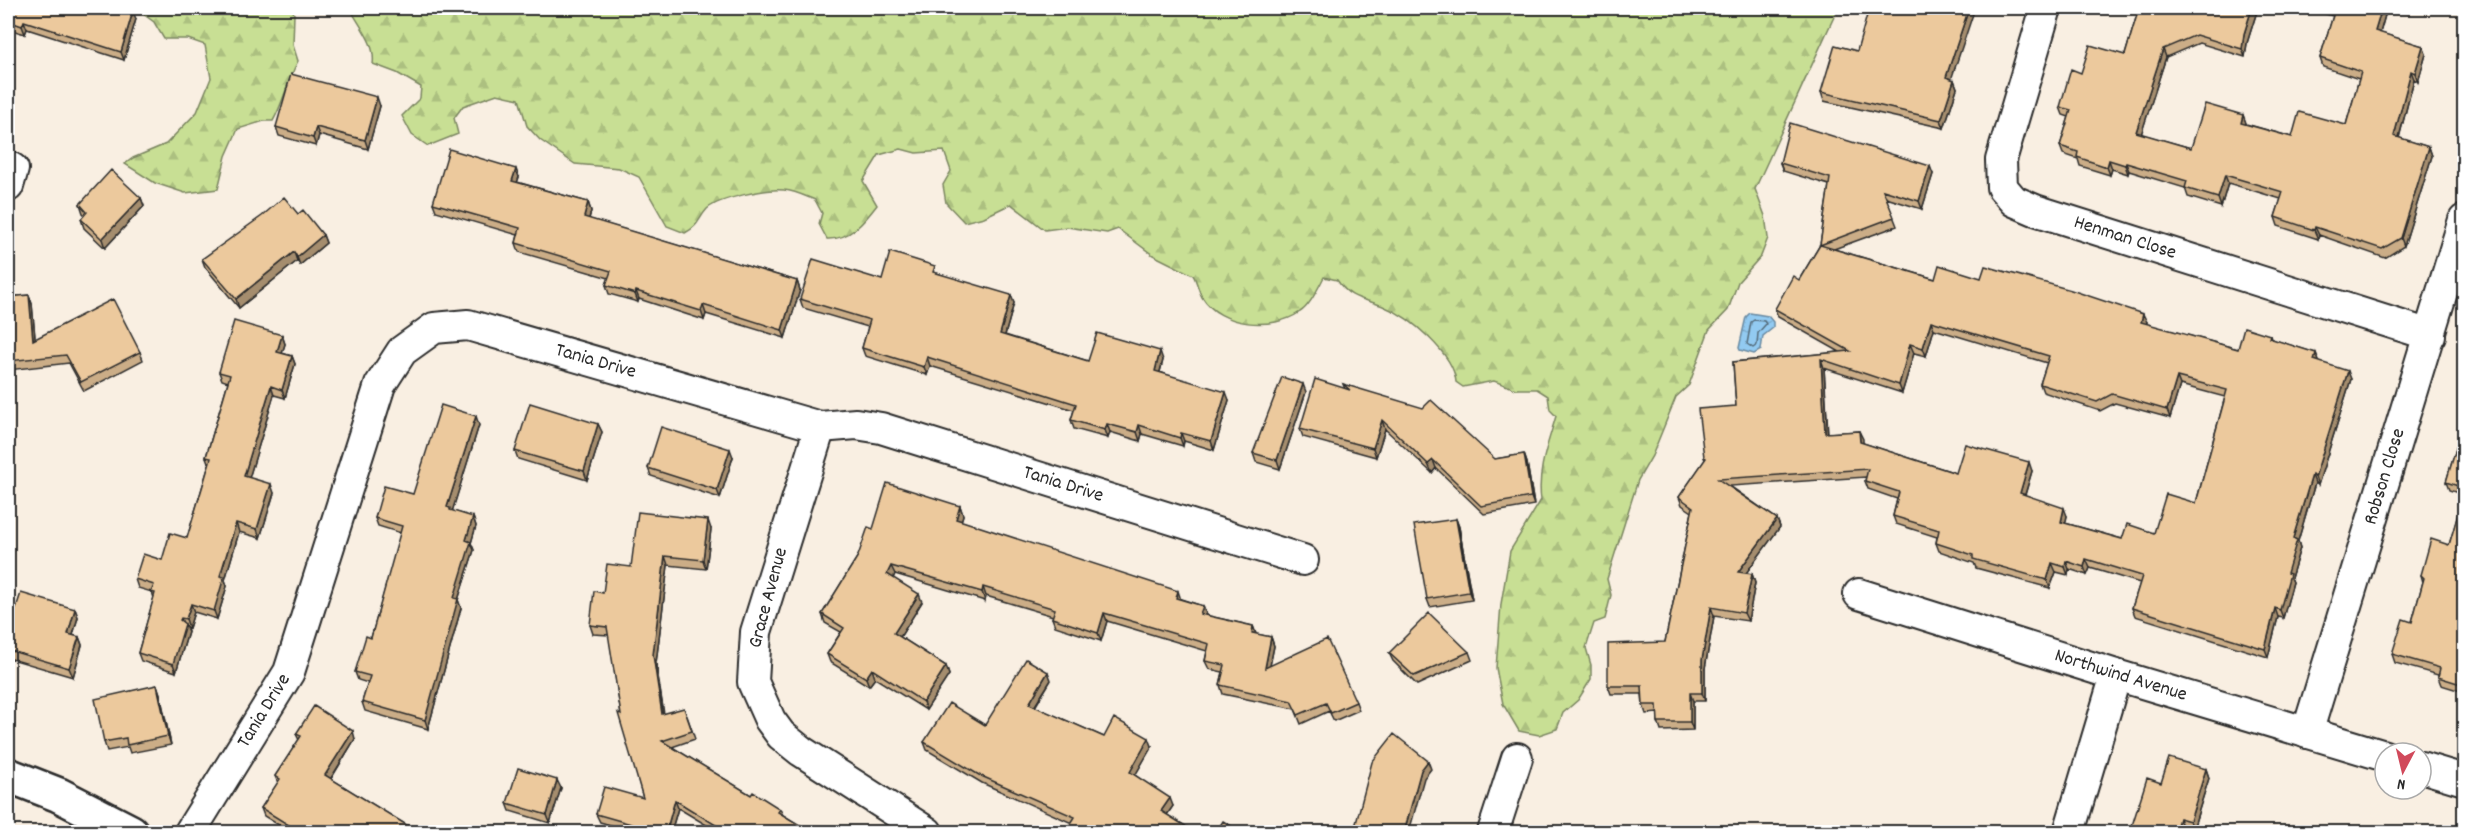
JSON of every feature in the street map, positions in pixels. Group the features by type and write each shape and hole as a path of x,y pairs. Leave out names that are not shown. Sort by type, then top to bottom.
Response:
{"main road":[{"path":"8,776 59,795 131,832"}],"street":[{"name":"Henman Close","path":"2046,8 2001,160 2001,187 2014,201 2036,210 2430,335"},
{"path":"8,166 13,169 8,186"},
{"name":"Robson Close","path":"2307,733 2464,220"},
{"name":"Tania Drive","path":"190,832 289,672 380,385 402,351 434,328 468,325 820,427 856,424 881,428 1303,560"},
{"name":"Grace Avenue","path":"820,427 756,632 753,682 765,711 781,735 801,751 927,832"},
{"name":"Northwind Avenue","path":"1859,594 2373,752"},
{"path":"2069,832 2116,675"},
{"path":"1493,832 1517,758"},
{"path":"2433,771 2464,780"}],"green space":[{"path":"135,8 292,8 294,14 293,45 298,61 280,106 273,121 264,121 238,129 226,156 218,189 185,193 155,183 125,164 133,158 166,144 197,112 211,78 205,45 188,39 164,39 154,22"},
{"path":"350,8 1838,8 1755,189 1765,216 1768,238 1761,256 1738,282 1728,310 1709,330 1689,385 1676,397 1652,456 1638,480 1607,579 1611,595 1605,619 1594,623 1586,648 1591,665 1591,679 1578,700 1563,713 1557,729 1539,735 1519,731 1503,704 1496,668 1501,604 1510,551 1541,500 1542,468 1556,416 1550,410 1548,396 1537,389 1516,389 1494,381 1463,387 1456,382 1448,360 1418,328 1395,312 1347,292 1337,280 1324,277 1307,306 1289,318 1262,324 1248,323 1221,315 1202,297 1193,275 1153,255 1118,229 1107,233 1067,227 1045,230 1011,204 984,217 964,222 946,203 943,185 951,171 944,151 916,153 901,149 879,155 863,181 877,205 856,229 843,237 827,239 819,224 822,213 815,200 784,190 744,195 722,201 707,209 693,228 685,233 667,226 639,177 619,168 575,164 540,140 527,126 519,99 497,94 463,106 454,118 458,134 428,146 412,135 402,116 420,98 421,87 397,73 373,64 372,49"}],"water":[{"path":"1750,313 1768,316 1773,322 1773,328 1763,336 1761,350 1754,354 1739,348 1746,317"}],"building":[{"path":"8,8 123,8 133,11 121,52 24,21 22,26 8,21"},
{"path":"1869,8 1969,8 1946,77 1954,80 1941,120 1821,92 1835,45 1857,51"},
{"path":"2139,8 2252,8 2242,49 2196,35 2163,49 2136,132 2191,148 2205,104 2243,115 2241,123 2292,137 2299,112 2346,125 2361,72 2320,58 2335,9 2330,8 2382,8 2375,31 2423,46 2415,73 2411,71 2394,136 2429,147 2401,238 2382,249 2315,227 2314,230 2275,217 2283,192 2225,175 2218,198 2185,188 2187,181 2109,160 2107,167 2077,157 2078,152 2060,146 2071,110 2060,107 2071,69 2081,73 2090,45 2125,55"},
{"path":"291,74 377,97 365,140 316,127 313,138 276,127"},
{"path":"1790,123 1930,166 1919,201 1883,190 1894,217 1820,245 1830,178 1780,163"},
{"path":"449,149 516,169 512,181 588,202 584,217 797,281 782,330 703,305 701,311 636,291 635,294 606,285 611,271 516,243 520,228 433,203"},
{"path":"111,170 141,198 102,239 81,219 87,212 80,204"},
{"path":"284,197 298,214 303,210 323,235 297,257 294,252 236,299 202,259 262,216"},
{"path":"1820,245 1935,279 1939,265 1981,278 1985,266 2071,290 2143,314 2141,322 2238,349 2244,327 2270,335 2269,338 2316,353 2314,360 2348,371 2315,477 2312,475 2293,538 2297,540 2287,573 2290,574 2280,610 2275,608 2265,649 2132,608 2142,576 2086,559 2084,567 2066,561 2065,567 2052,563 2047,580 1973,559 1973,555 1936,543 1939,530 1893,516 1899,492 1865,481 1868,469 1718,479 1777,519 1738,572 1752,574 1744,613 1711,607 1702,660 1702,693 1690,693 1690,722 1658,722 1657,705 1643,705 1642,686 1608,686 1608,644 1665,642 1693,507 1679,497 1706,458 1704,457 1698,409 1736,406 1733,362 1850,351 1775,309 1793,276 1799,280","holes":["1931,321 2049,356 2040,384 2097,402 2112,394 2167,410 2177,377 2227,390 2196,503 2166,494 2154,533 2127,524 2122,539 2061,522 2064,508 2020,493 2029,462 1965,444 1956,473 1860,442 1859,431 1825,433 1821,359 1899,385 1910,344 1923,348"]},
{"path":"890,252 935,266 933,272 1011,295 1000,334 1088,361 1097,333 1160,351 1155,371 1226,392 1211,441 1181,433 1180,438 1139,425 1137,432 1107,424 1105,430 1071,420 1076,404 927,357 924,367 862,348 870,320 800,299 813,259 882,280"},
{"path":"29,295 33,340 113,299 140,352 81,382 66,355 8,361 8,297"},
{"path":"234,321 282,335 277,352 292,356 282,390 271,386 244,476 271,484 257,529 236,523 220,576 224,577 214,611 191,604 186,619 181,618 180,620 185,624 173,664 138,653 155,593 151,592 154,585 135,579 143,554 162,560 170,533 187,538 211,458 206,457 230,375 219,372"},
{"path":"1282,377 1303,384 1277,460 1253,453"},
{"path":"1315,379 1350,390 1343,384 1423,408 1431,400 1495,459 1524,454 1531,497 1481,506 1433,460 1428,464 1382,420 1373,448 1300,429"},
{"path":"530,403 598,424 584,471 515,451"},
{"path":"441,405 476,416 447,507 473,517 466,540 471,542 454,598 458,599 425,720 362,702 370,676 355,672 366,636 371,638 402,526 375,518 384,486 413,494"},
{"path":"2464,422 2464,488 2446,482"},
{"path":"661,427 730,449 717,490 648,468"},
{"path":"887,483 960,506 956,519 1178,591 1176,598 1203,606 1200,614 1253,626 1252,633 1271,637 1265,668 1327,639 1356,702 1331,713 1326,703 1298,715 1291,701 1220,685 1225,665 1205,661 1209,644 1104,613 1098,633 1052,618 1055,609 983,587 982,592 891,566 887,574 919,594 894,633 946,666 923,702 872,669 866,678 827,654 844,628 822,614 858,556 868,527 873,529"},
{"path":"2464,493 2464,634 2461,647 2464,648 2464,685 2438,677 2440,668 2392,654 2403,619 2412,622 2424,578 2421,575 2431,539 2449,545"},
{"path":"638,512 708,520 703,560 665,556 653,655 662,714 684,708 692,731 662,741 751,795 753,792 780,809 778,812 811,832 727,832 675,800 666,832 653,832 596,814 604,787 643,798 618,713 621,715 607,627 590,625 594,591 603,593 607,564 631,567"},
{"path":"1456,519 1469,592 1427,599 1414,525"},
{"path":"21,593 75,609 68,634 79,637 69,668 8,650 8,609 15,611"},
{"path":"1429,613 1469,652 1414,676 1389,653"},
{"path":"1026,659 1048,672 1029,704 1104,737 1114,718 1149,738 1130,772 1170,798 1161,811 1195,832 1075,832 1068,828 1075,817 979,775 924,742 949,703 985,725"},
{"path":"157,685 168,736 127,745 126,738 104,742 95,699"},
{"path":"314,706 353,731 325,775 418,832 300,832 261,808 280,779 275,776 301,736 296,734"},
{"path":"1394,734 1428,761 1421,770 1404,832 1342,832 1345,828 1354,831 1372,762"},
{"path":"2169,758 2206,769 2190,821 2179,818 2175,832 2130,832 2147,778 2161,783"},
{"path":"518,768 557,780 547,815 507,803"},
{"path":"1223,821 1241,832 1216,832"}]}
